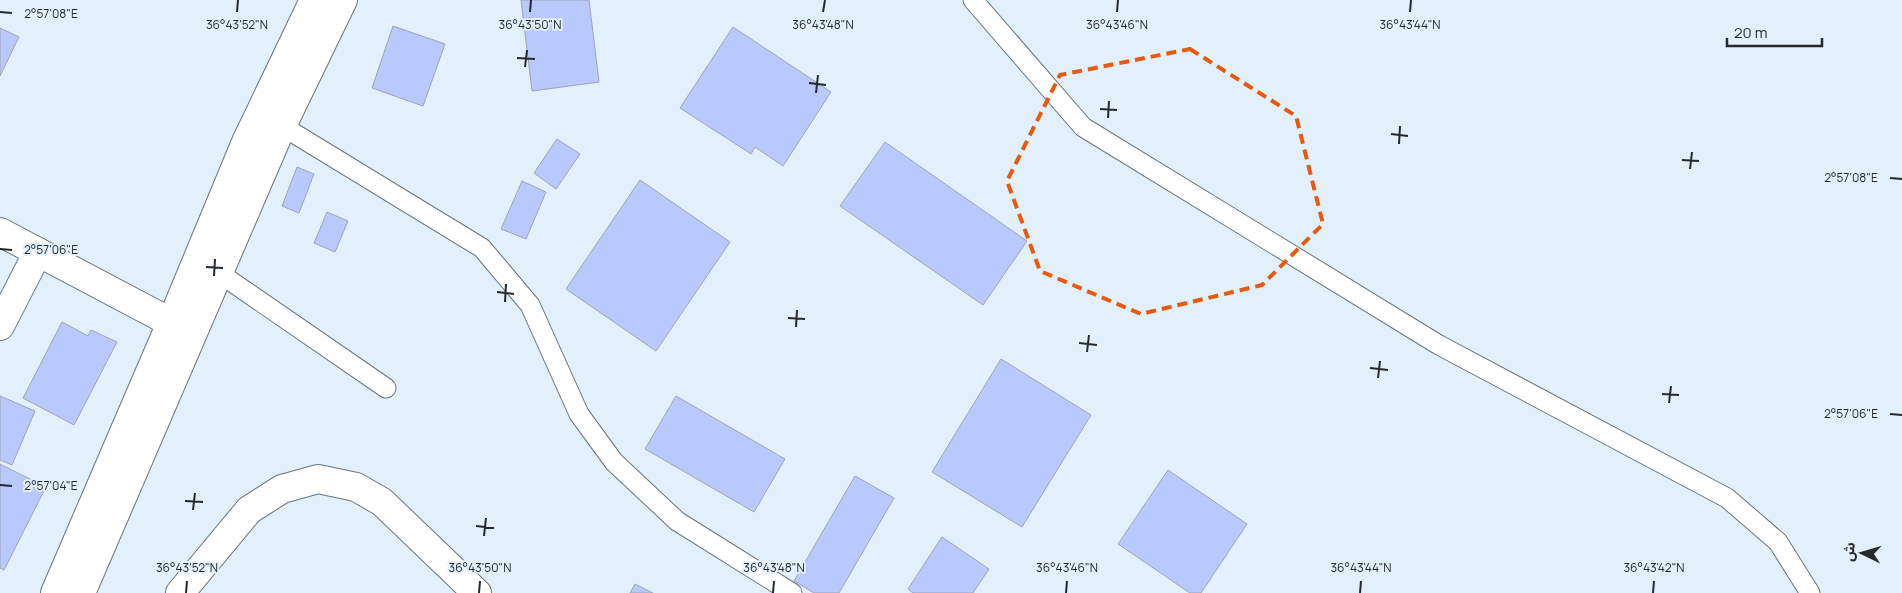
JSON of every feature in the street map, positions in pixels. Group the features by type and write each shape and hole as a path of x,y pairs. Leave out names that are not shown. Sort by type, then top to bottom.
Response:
{"main road":[{"path":"81,593 182,329 246,142 314,0"},
{"path":"55,593 182,329 219,273 282,126 343,0"},
{"path":"0,232 182,329"},
{"path":"0,326 38,252"},
{"path":"180,593 249,510 282,489 318,479 356,487 382,502 477,593"}],"lane":[{"path":"973,0 1083,127 1439,345 1727,498 1778,542 1810,593"},
{"path":"282,126 482,248 530,304 579,414 614,462 677,521 792,593"},
{"path":"219,273 386,388"}],"highlighted area":[{"path":"1190,49 1296,116 1323,224 1262,285 1141,314 1040,271 1007,181 1060,75"}],"building":[{"path":"521,0 589,0 599,82 532,91"},
{"path":"393,26 445,44 423,106 372,88"},
{"path":"733,27 831,92 783,166 755,147 751,154 680,108"},
{"path":"0,28 19,37 0,76"},
{"path":"557,139 580,154 556,189 534,173"},
{"path":"885,142 1027,241 983,305 840,206"},
{"path":"297,167 314,174 299,213 282,206"},
{"path":"640,180 730,242 656,351 566,289"},
{"path":"522,181 546,192 526,239 501,229"},
{"path":"327,212 348,221 335,252 314,243"},
{"path":"62,322 88,336 91,330 117,342 74,425 23,398"},
{"path":"1001,359 1091,415 1022,527 932,472"},
{"path":"0,396 35,411 12,465 0,460"},
{"path":"676,396 785,459 754,512 645,449"},
{"path":"0,464 46,487 4,570 0,568"},
{"path":"1168,470 1247,524 1201,593 1190,593 1118,544"},
{"path":"855,476 894,498 839,593 814,593 794,581"},
{"path":"942,537 989,569 973,593 913,593 908,589"},
{"path":"635,584 653,593 630,593"}]}
